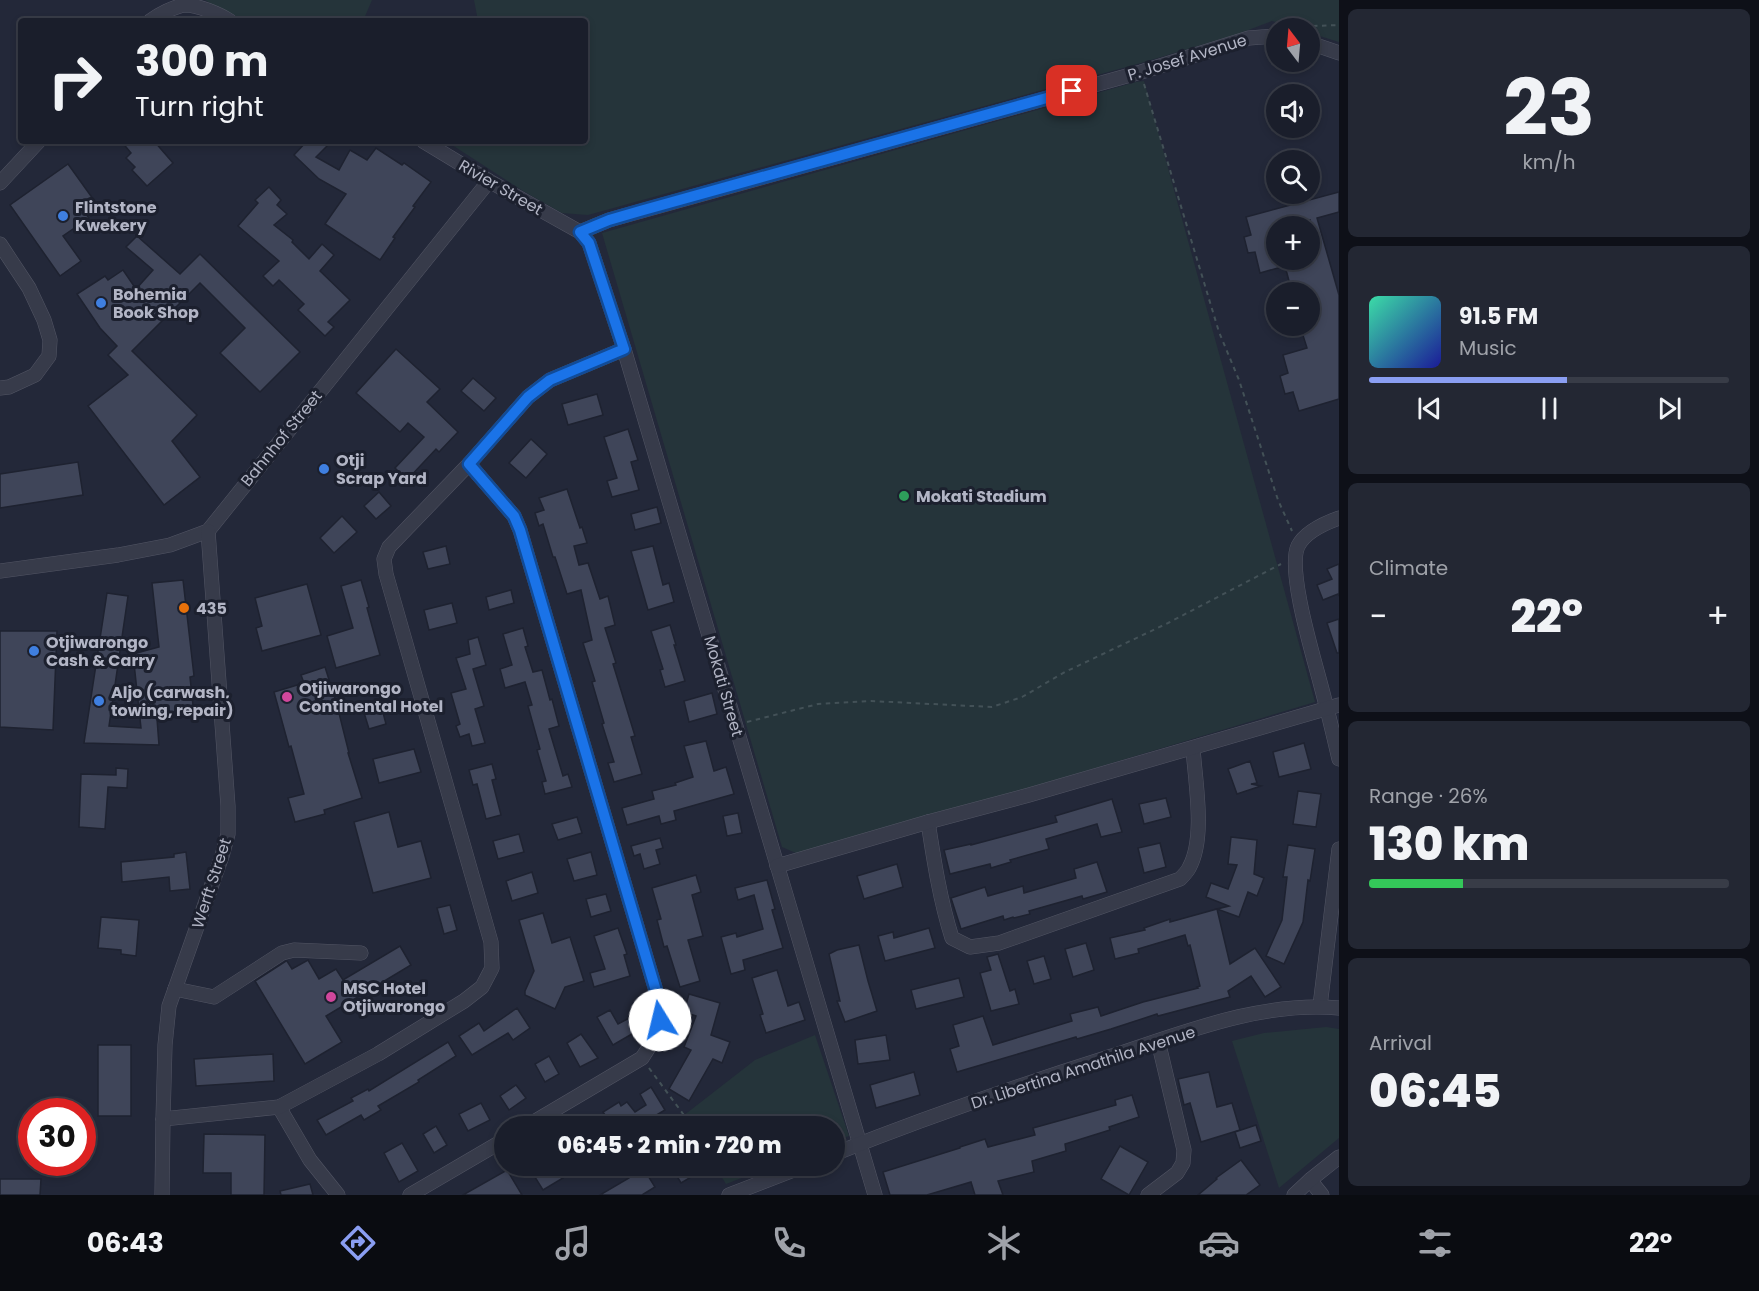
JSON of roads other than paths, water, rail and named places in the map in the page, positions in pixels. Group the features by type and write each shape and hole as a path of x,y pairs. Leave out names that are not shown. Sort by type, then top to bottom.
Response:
{"street":[{"path":"154,18 185,5 214,12 225,18"},
{"name":"P. Josef Avenue","path":"580,232 609,220 647,209 1141,72 1266,35"},
{"path":"1320,46 1339,53"},
{"path":"0,183 36,144"},
{"name":"Rivier Street","path":"428,144 489,182 580,232"},
{"name":"Bahnhof Street","path":"208,531 489,182"},
{"name":"Mokati Street","path":"580,232 589,243 624,349 875,1195"},
{"path":"0,243 29,288 44,320 50,340 49,356 35,375 9,387 0,388"},
{"path":"162,1119 279,1107 378,1054 464,1001 482,987 492,968 491,942 386,574 384,559 390,547 469,464 528,397 550,380 624,349"},
{"path":"469,464 514,516 520,530 659,1001 660,1020 654,1040 642,1058 544,1116"},
{"path":"1339,518 1312,531 1297,552 1296,579 1306,627 1333,706 1339,759"},
{"path":"0,571 118,555 170,545 208,531"},
{"name":"Werft Street","path":"162,1195 162,1119 169,1006 228,834 228,806 208,531"},
{"path":"777,866 1333,706"},
{"path":"928,822 935,870 945,918 952,938 970,947 999,943 1180,879 1189,869 1196,851 1199,832 1193,748"},
{"path":"1320,1006 1339,849"},
{"path":"174,989 214,997 282,953 294,950 361,953"},
{"name":"Dr. Libertina Amathila Avenue","path":"845,1149 1046,1077 1226,1020 1258,1012 1320,1006 1339,1008"},
{"path":"1148,1195 1177,1173 1183,1163 1184,1150 1158,1041"},
{"path":"279,1107 310,1160 338,1195"},
{"path":"410,1195 494,1146"},
{"path":"1294,1195 1339,1157"},
{"path":"735,1193 778,1176"},
{"path":"1310,1180 1322,1195"}],"place":[{"name":"Flintstone Kwekery","path":"63,216"},
{"name":"Bohemia Book Shop","path":"101,303"},
{"name":"Otji Scrap Yard","path":"324,469"},
{"name":"Mokati Stadium","path":"904,496"},
{"name":"435","path":"184,608"},
{"name":"Otjiwarongo Cash & Carry","path":"34,651"},
{"name":"Otjiwarongo Continental Hotel","path":"287,697"},
{"name":"Aljo (carwash, towing, repair)","path":"99,701"},
{"name":"MSC Hotel Otjiwarongo","path":"331,997"}]}
